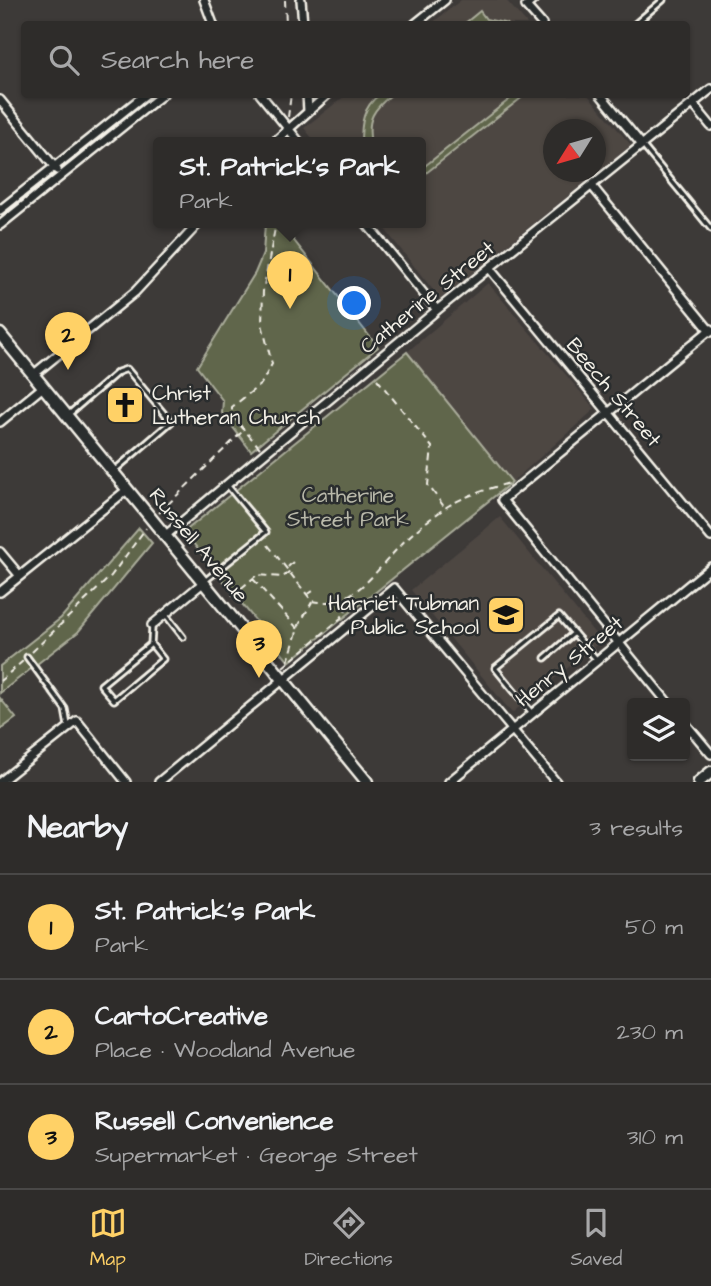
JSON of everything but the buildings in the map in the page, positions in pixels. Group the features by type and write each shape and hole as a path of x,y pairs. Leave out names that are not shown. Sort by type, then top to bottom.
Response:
{"street":[{"path":"204,0 212,21"},
{"path":"301,0 303,21"},
{"path":"419,21 445,0"},
{"path":"529,3 539,21"},
{"name":"Catherine Street","path":"166,535 437,310 711,89"},
{"path":"0,210 141,98"},
{"path":"0,225 158,98"},
{"path":"264,98 295,137"},
{"path":"307,98 309,111"},
{"path":"279,137 324,98"},
{"path":"603,98 642,145"},
{"path":"0,100 62,176"},
{"path":"693,104 711,126"},
{"path":"592,186 710,330 502,500 664,698"},
{"path":"33,374 135,292 194,228"},
{"path":"370,228 437,310"},
{"name":"Beech Street","path":"490,269 711,537"},
{"name":"Russell Avenue","path":"0,334 367,782"},
{"path":"0,422 43,387"},
{"path":"0,592 128,489"},
{"path":"0,552 20,576"},
{"name":"Henry Street","path":"449,782 711,567"},
{"path":"152,625 204,582"},
{"path":"159,782 281,675 394,588 556,782"},
{"path":"0,782 77,720 126,782"},
{"path":"690,729 711,754"},
{"path":"699,782 711,772"}],"lane":[{"path":"638,21 663,0"},
{"path":"132,105 139,114"},
{"path":"93,137 100,146"},
{"path":"642,145 711,229"},
{"path":"18,197 24,205"},
{"path":"67,416 118,372 127,369 171,422 113,471"},
{"path":"204,582 266,532 227,485"},
{"path":"165,614 183,637"},
{"path":"532,713 495,668 559,616 597,660"},
{"path":"151,644 101,685 114,700 163,659 151,644 152,625"},
{"path":"545,658 574,633"},
{"path":"27,657 65,709 68,727"}],"path":[{"path":"285,0 286,21"},
{"path":"287,128 291,98"},
{"path":"264,453 232,416 232,407 261,384 272,364 262,324 263,291 275,228"},
{"path":"377,379 432,447 428,485 445,509"},
{"path":"0,681 111,576 153,519 244,430"},
{"path":"288,663 341,618 357,591 400,545 445,509 480,491 524,482"},
{"path":"268,545 312,601 328,604 357,591"},
{"path":"288,568 296,559"},
{"path":"232,596 257,575 283,577 290,571"},
{"path":"253,579 298,629"},
{"path":"306,595 313,591"},
{"path":"281,675 312,601"}],"shaded area":[{"path":"461,0 506,0 524,21 435,21"},
{"path":"342,98 591,98 631,145 606,165 606,119 543,119 543,182 585,182 440,299 384,228 426,228 426,137 311,137 304,128"},
{"path":"488,283 595,409 512,482 407,352"},
{"name":"Harriet Tubman Public School","path":"500,517 601,641 512,713 411,590"}],"green space":[{"path":"480,11 486,19 495,21 468,21"},
{"path":"388,98 373,115 370,137 361,137 364,116 374,100"},
{"path":"511,98 521,98 426,173 426,165"},
{"path":"265,228 288,228 288,233 378,347 251,451 222,413 223,401 197,367 255,273 263,254"},
{"name":"Catherine Street Park","path":"407,352 512,482 289,662 184,532"},
{"path":"139,528 152,543 78,632 0,693 0,666 61,618"},
{"path":"0,698 16,718 0,730"}],"place":[{"name":"St. Patrick's Park","path":"290,309"},
{"name":"CartoCreative","path":"68,370"},
{"name":"Christ Lutheran Church","path":"125,405"},
{"name":"Harriet Tubman Public School","path":"506,615"},
{"name":"Russell Convenience","path":"259,678"}]}
